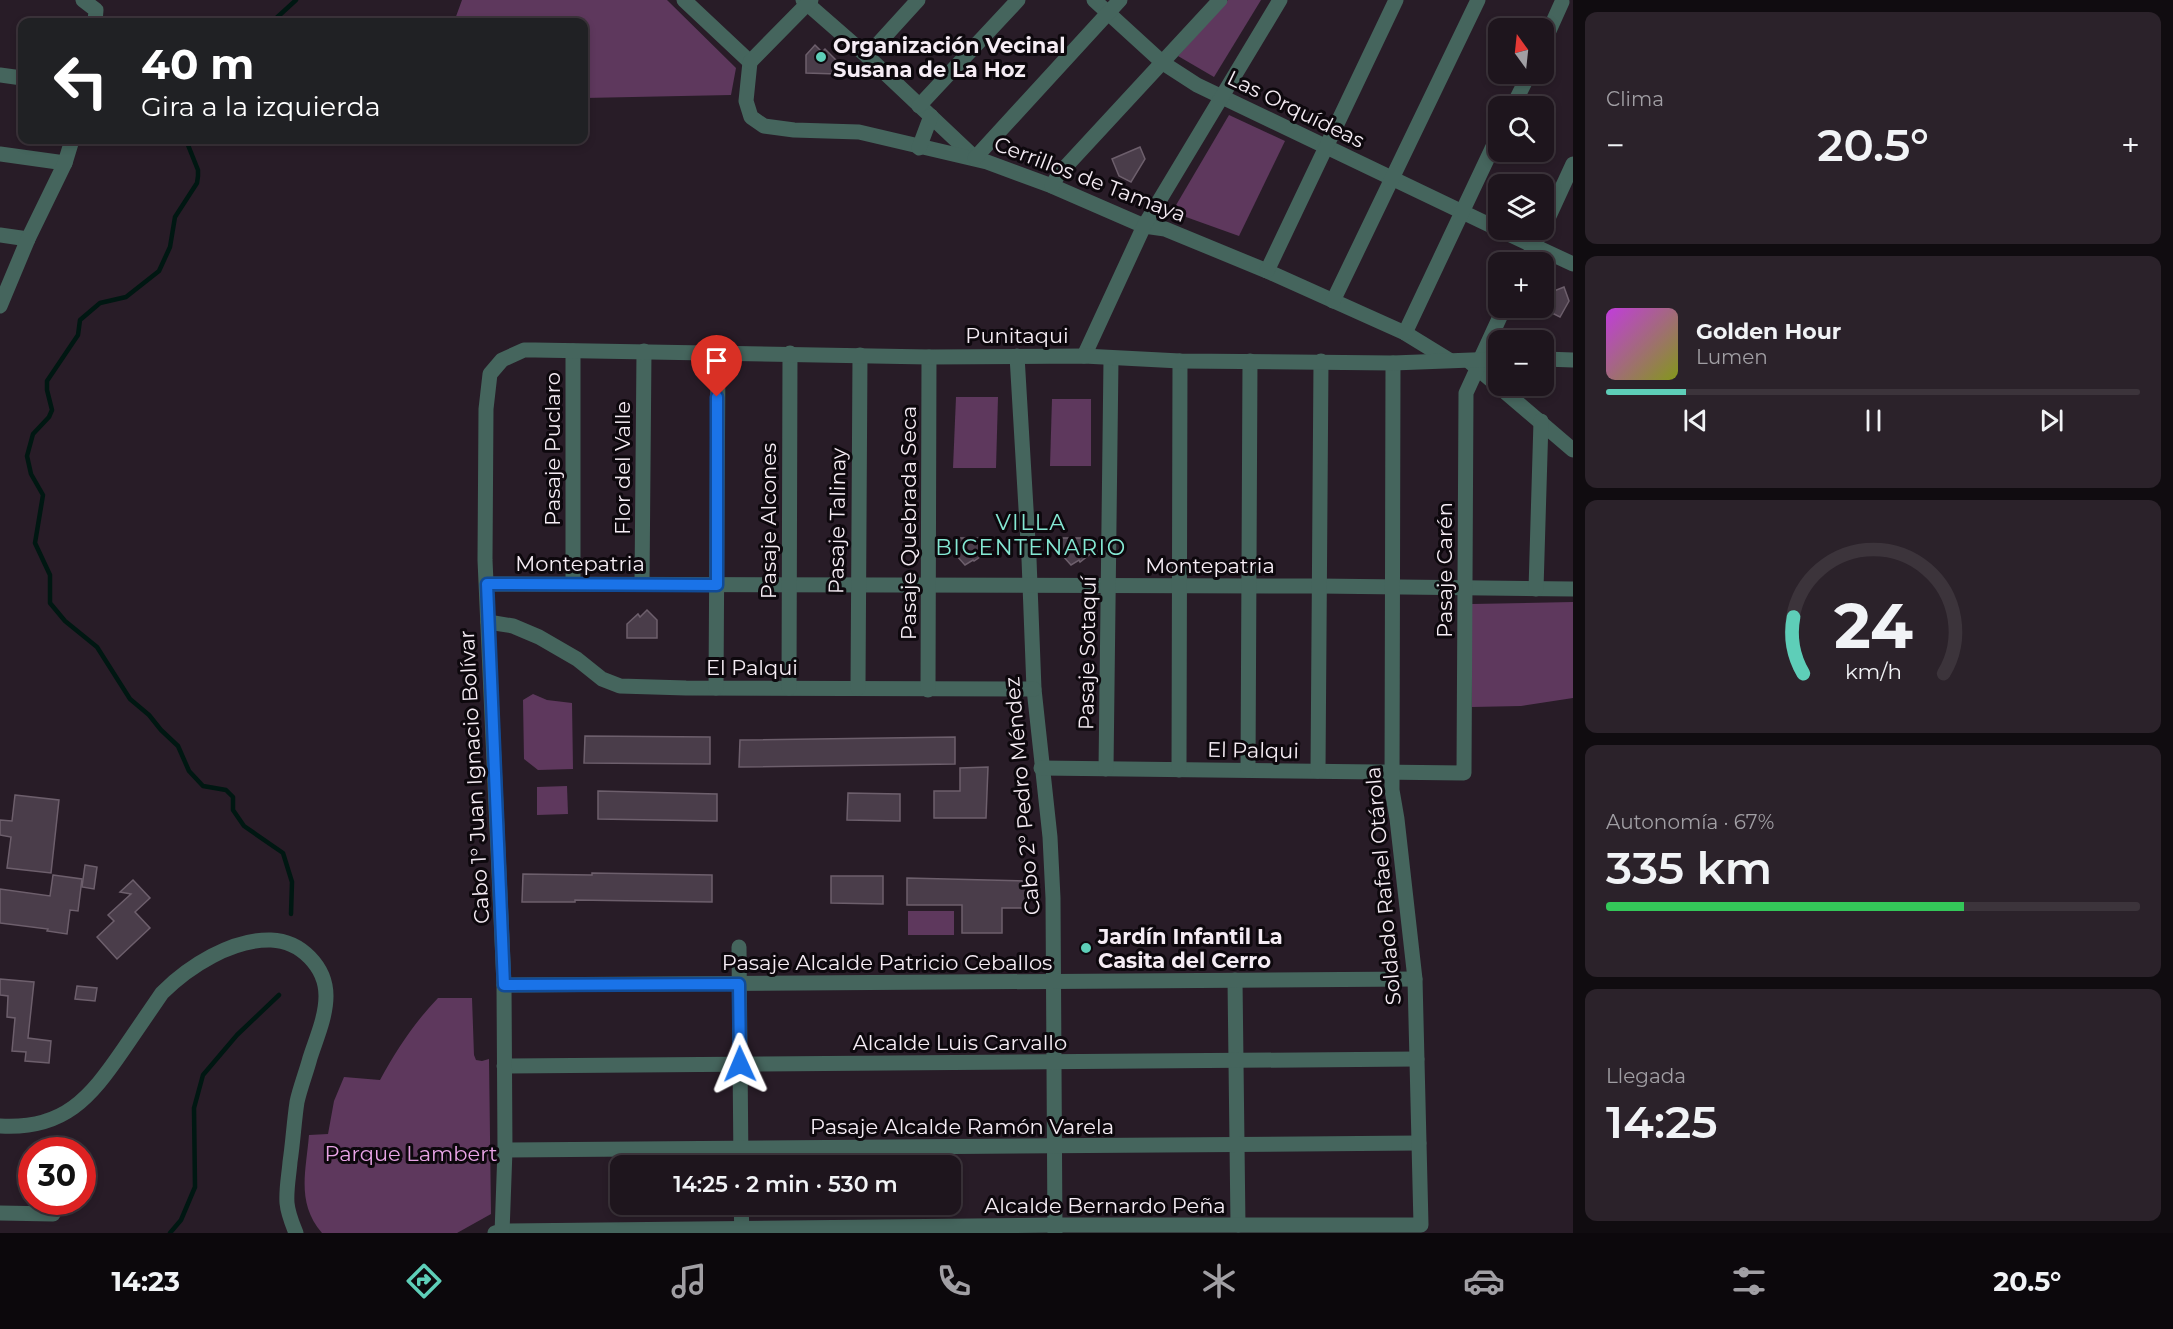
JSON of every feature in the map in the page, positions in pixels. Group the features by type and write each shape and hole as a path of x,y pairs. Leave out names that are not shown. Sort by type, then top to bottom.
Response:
{"street":[{"path":"83,0 96,16"},
{"path":"684,0 750,62 807,1 975,158 1120,0"},
{"path":"867,56 918,0"},
{"path":"919,106 1018,0"},
{"name":"Las Orquídeas","path":"1094,0 1163,63 1197,85 1488,224"},
{"path":"1052,186 1058,175 1220,0"},
{"path":"1084,356 1144,226 1280,0"},
{"path":"1267,271 1396,0"},
{"path":"1333,301 1478,0"},
{"path":"1554,23 1565,3"},
{"name":"Cerrillos de Tamaya","path":"750,62 746,102 751,117 764,126 794,130 859,132 919,148 975,158 1052,186 1144,226 1165,229 1267,271 1405,333 1449,360"},
{"path":"0,75 18,77"},
{"path":"919,148 931,116"},
{"path":"0,306 28,239 65,163 71,144"},
{"path":"0,154 65,163"},
{"path":"1405,333 1488,157"},
{"path":"1554,205 1573,164"},
{"path":"0,235 28,239"},
{"name":"Las Orquídeas","path":"1522,240 1573,264"},
{"path":"1531,252 1537,240"},
{"name":"Pasaje Carén","path":"1464,773 1466,393 1474,362 1498,318"},
{"name":"Cabo 1° Juan Ignacio Bolívar","path":"499,1232 505,1150 504,985 485,560 486,409 490,374 502,360 524,350 535,350"},
{"name":"Punitaqui","path":"535,350 929,357 1084,356 1180,361 1393,363 1488,360"},
{"name":"Pasaje Puclaro","path":"573,351 573,584"},
{"name":"Flor del Valle","path":"642,584 644,351"},
{"path":"716,688 717,353"},
{"name":"Pasaje Alcones","path":"789,688 790,353"},
{"name":"Pasaje Talinay","path":"858,688 860,355"},
{"name":"Cabo 2° Pedro Méndez","path":"1017,356 1034,689 1050,837 1055,982 1055,1229"},
{"name":"Pasaje Quebrada Seca","path":"928,690 929,357"},
{"name":"Pasaje Sotaquí","path":"1106,769 1111,359"},
{"path":"1554,359 1573,360"},
{"path":"1179,770 1180,361"},
{"path":"1248,771 1250,361"},
{"path":"1318,771 1321,361"},
{"path":"1474,362 1573,450"},
{"name":"Soldado Rafael Otárola","path":"1393,363 1391,772 1415,979 1421,1225"},
{"path":"1536,589 1540,421"},
{"name":"Montepatria","path":"487,584 1318,586 1573,589"},
{"name":"El Palqui","path":"488,622 513,626 546,640 567,652 593,674 611,684 630,687 1034,689"},
{"name":"El Palqui","path":"1041,768 1464,773"},
{"path":"0,1126 38,1123 53,1119 80,1103 102,1082 162,993 173,981 200,963 232,948 258,941 275,940 293,945 302,950 317,965 325,985 326,995 323,1016 297,1100 287,1192 288,1213 296,1233"},
{"path":"740,947 741,1155"},
{"name":"Pasaje Alcalde Patricio Ceballos","path":"504,985 1415,979"},
{"path":"1235,980 1238,1226"},
{"name":"Alcalde Luis Carvallo","path":"504,1066 1417,1059"},
{"name":"Pasaje Alcalde Ramón Varela","path":"505,1150 1419,1143"},
{"path":"0,1213 18,1213"},
{"path":"741,1215 742,1231"},
{"name":"Alcalde Bernardo Peña","path":"499,1232 1421,1225"}],"green space":[{"path":"462,0 667,0 736,68 731,95 588,98 588,18 455,18"},
{"path":"1228,0 1261,0 1214,77 1178,56"},
{"path":"1229,115 1285,141 1239,236 1172,212"},
{"path":"956,397 998,397 996,468 953,468"},
{"path":"1052,399 1091,399 1091,466 1050,466"},
{"path":"1573,602 1573,698 1521,706 1472,707 1472,604"},
{"path":"533,694 547,700 572,703 573,769 538,770 524,759 523,700"},
{"path":"567,786 568,814 537,815 537,787"},
{"path":"908,911 954,911 954,935 908,935"},
{"name":"Parque Lambert","path":"438,998 472,998 474,1055 476,1060 489,1059 491,1214 457,1233 322,1233 314,1221 306,1198 305,1174 309,1135 328,1134 334,1101 344,1077 380,1080 406,1037"}],"building":[{"name":"Organización Vecinal Susana de La Hoz","path":"815,45 822,52 825,49 836,60 837,74 806,73 806,55"},
{"path":"1140,147 1145,159 1131,182 1119,176 1112,159"},
{"path":"1564,287 1569,301 1560,317 1554,314 1554,291"},
{"path":"956,538 987,538 987,552 965,565 956,555"},
{"path":"1062,538 1093,538 1093,552 1080,562 1079,560 1071,565 1062,555"},
{"path":"647,610 657,620 657,638 627,638 627,624 638,614 640,617"},
{"path":"585,736 710,737 710,764 584,763"},
{"path":"955,737 955,764 739,767 740,740"},
{"path":"988,767 986,818 934,818 934,791 960,791 960,768"},
{"path":"598,791 717,794 717,821 598,819"},
{"path":"848,793 900,794 900,821 847,820"},
{"path":"15,795 59,800 51,873 7,868 11,837 0,835 0,820 12,821"},
{"path":"85,865 97,867 94,889 82,887"},
{"path":"592,873 712,875 712,902 575,900 575,902 522,902 523,874 592,875"},
{"path":"53,875 82,879 78,911 70,910 67,934 47,931 48,929 0,923 0,889 50,896"},
{"path":"831,876 883,876 883,904 831,903"},
{"path":"907,878 1028,881 1027,908 1002,908 1002,933 962,933 962,905 907,905"},
{"path":"133,880 150,898 135,912 150,928 117,959 97,937 114,921 108,915 131,894 120,892"},
{"path":"0,979 34,982 28,1038 51,1041 49,1063 25,1061 26,1052 12,1051 15,1018 7,1017 8,996 0,995"},
{"path":"77,986 97,988 95,1001 75,999"}],"waterway":[{"path":"276,18 296,0"},
{"path":"188,144 198,170 197,183 175,217 170,247 159,271 126,297 100,303 80,320 78,335 47,381 52,410 49,417 33,434 27,456 31,474 43,495 35,543 50,575 50,603 65,621 97,647 130,699 149,715 178,746 189,771 203,786 226,790 233,797 233,810 244,826 283,853 292,882 291,914"},
{"path":"170,1233 181,1220 195,1187 194,1108 203,1075 237,1035 279,995"}],"place":[{"name":"Organización Vecinal Susana de La Hoz","path":"821,57"},
{"name":"Jardín Infantil La Casita del Cerro","path":"1086,948"}],"district":[{"name":"VILLA BICENTENARIO","path":"1031,534"}],"route":[{"path":"717,397 717,585 487,584 504,985 739,984 740,1064"}]}
